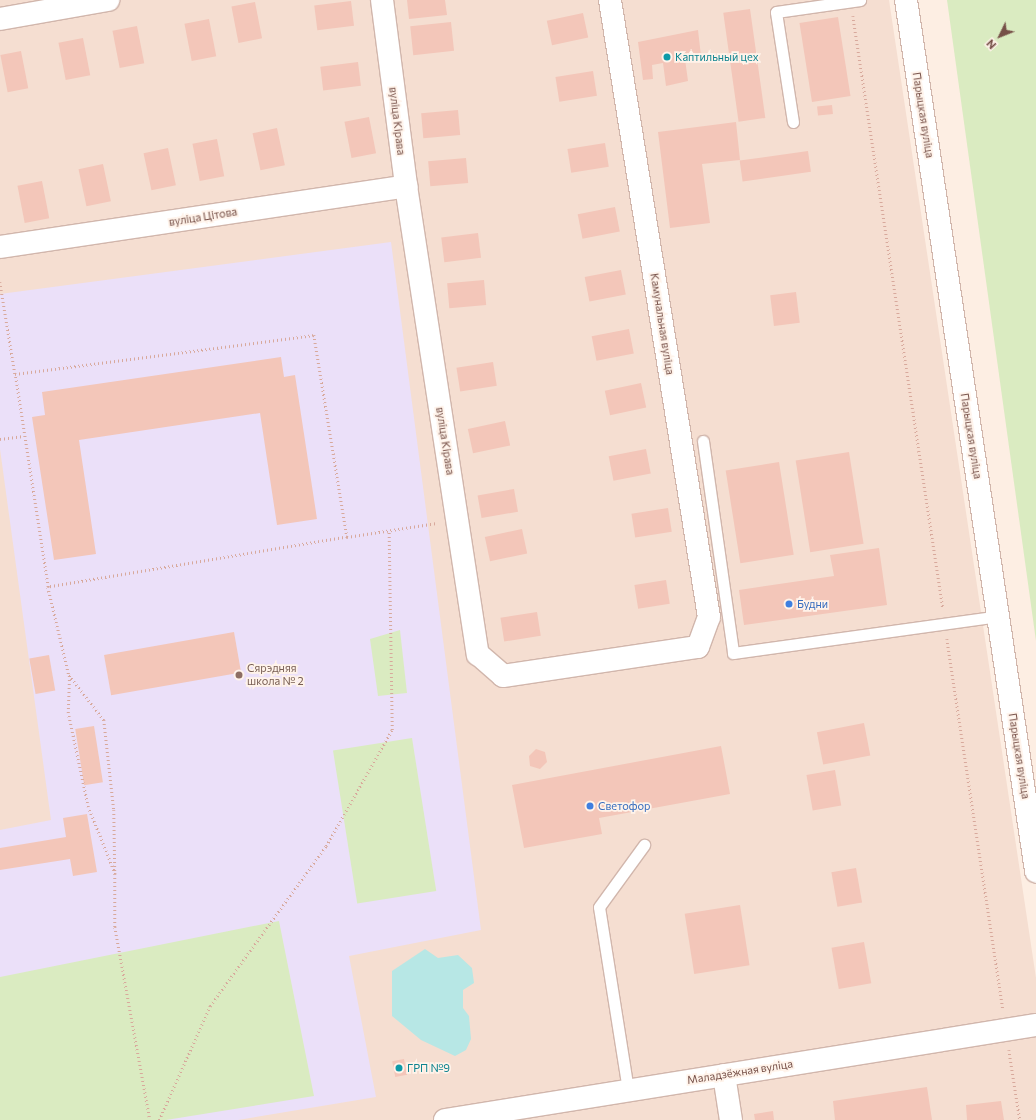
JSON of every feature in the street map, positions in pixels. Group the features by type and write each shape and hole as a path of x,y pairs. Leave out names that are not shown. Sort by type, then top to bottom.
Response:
{"street":[{"path":"0,19 108,0"},
{"name":"вуліца Кірава","path":"382,0 406,186 478,654 503,676 698,647"},
{"name":"Камунальная вуліца","path":"610,0 709,617 698,647"},
{"name":"Парыцкая вуліца","path":"906,0 1036,871"},
{"name":"вуліца Цітова","path":"0,247 406,186"},
{"name":"Маладзёжная вуліца","path":"445,1120 1036,1025"},
{"path":"724,1075 731,1120"}],"lane":[{"path":"792,122 776,12 855,1"},
{"path":"703,441 733,653 998,616"},
{"path":"628,1090 599,907 644,845"}],"path":[{"path":"855,1 945,623 1020,1120"},
{"path":"0,282 48,587 69,674 68,713 88,807 115,874"},
{"path":"15,374 314,335 347,537"},
{"path":"0,438 24,436"},
{"path":"48,587 457,519"},
{"path":"159,1120 210,1006 326,846 392,730 389,530"},
{"path":"69,674 104,720 114,810 116,927 150,1120"}],"shaded area":[{"path":"0,0 889,0 1036,978 1036,1120 0,1120"},
{"name":"Сярэдняя школа № 2","path":"391,242 481,930 349,956 376,1097 238,1120 0,1120 0,830 51,820 0,449 0,294"}],"green space":[{"path":"947,0 1036,0 1036,641"},
{"path":"400,630 407,693 378,696 370,639"},
{"path":"412,738 436,891 357,904 333,751"},
{"path":"279,921 314,1096 166,1120 0,1120 0,977"}],"water":[{"path":"425,949 438,958 458,955 472,968 474,983 463,990 463,1008 469,1016 471,1039 466,1050 455,1056 421,1040 392,1016 392,971"}],"building":[{"path":"407,0 445,0 447,15 409,19"},
{"path":"351,1 354,26 317,30 314,6"},
{"path":"255,2 262,38 239,43 231,7"},
{"path":"750,9 765,118 739,122 723,13"},
{"path":"583,13 588,37 552,45 547,21"},
{"path":"838,17 851,96 812,102 799,23"},
{"path":"209,19 216,56 192,61 184,24"},
{"path":"451,22 454,51 413,55 410,26"},
{"path":"137,26 144,63 120,68 112,31"},
{"name":"Каптильный цех","path":"698,30 701,56 685,59 688,81 666,86 663,63 652,65 653,79 643,80 638,42"},
{"path":"83,38 90,75 66,80 58,43"},
{"path":"21,51 28,88 8,92 0,55"},
{"path":"358,62 361,86 323,90 320,67"},
{"path":"593,71 597,96 559,102 555,77"},
{"path":"832,105 833,114 818,116 817,107"},
{"path":"458,110 460,135 423,138 421,113"},
{"path":"369,117 376,153 352,158 344,122"},
{"path":"736,122 740,160 702,164 710,223 670,228 658,132"},
{"path":"277,128 285,165 260,170 253,133"},
{"path":"217,139 224,176 200,181 192,144"},
{"path":"605,143 609,167 571,173 567,149"},
{"path":"168,148 176,185 151,190 144,153"},
{"path":"808,151 811,172 743,181 740,161"},
{"path":"466,158 468,183 430,186 428,161"},
{"path":"103,164 111,201 86,206 79,169"},
{"path":"42,181 49,218 25,223 17,186"},
{"path":"615,207 620,232 582,239 578,214"},
{"path":"478,233 481,258 444,262 441,238"},
{"path":"621,270 626,295 589,302 585,277"},
{"path":"484,280 486,305 449,308 447,283"},
{"path":"796,292 800,323 774,326 770,295"},
{"path":"629,329 634,354 596,361 592,336"},
{"path":"281,357 284,377 295,375 317,519 277,525 260,413 79,440 96,554 54,560 32,417 45,415 42,392"},
{"path":"493,362 497,386 460,391 456,368"},
{"path":"641,383 646,407 610,415 605,391"},
{"path":"505,421 510,445 473,453 468,429"},
{"path":"646,449 651,474 613,481 609,456"},
{"path":"849,452 864,544 810,552 796,460"},
{"path":"779,462 794,555 740,563 726,470"},
{"path":"514,489 518,512 482,518 478,495"},
{"path":"668,508 672,532 635,537 631,514"},
{"path":"522,529 527,553 490,561 485,537"},
{"path":"879,548 887,605 744,625 739,590 834,576 830,555"},
{"path":"666,580 670,604 638,609 634,585"},
{"path":"537,612 541,636 504,641 500,618"},
{"path":"234,632 241,672 111,695 104,655"},
{"path":"49,655 55,690 36,694 29,658"},
{"path":"864,723 870,755 823,765 817,732"},
{"path":"94,726 103,782 84,785 75,729"},
{"name":"Светофор","path":"721,746 730,794 599,818 602,834 524,848 512,785"},
{"path":"536,749 545,752 547,762 540,769 530,766 529,756"},
{"path":"835,770 841,805 813,810 806,775"},
{"path":"87,814 97,872 73,876 70,859 0,870 0,848 66,837 63,818"},
{"path":"856,868 862,902 837,907 831,872"},
{"path":"740,905 750,965 694,974 685,914"},
{"path":"864,942 871,983 839,989 832,948"},
{"name":"ГРП №9","path":"404,1059 407,1075 395,1077 392,1061"},
{"path":"927,1087 932,1120 835,1120 833,1101"},
{"path":"1001,1101 1004,1120 967,1120 966,1105"},
{"path":"773,1111 774,1120 755,1120 754,1114"}],"place":[{"name":"Каптильный цех","path":"667,57"},
{"name":"Будни","path":"789,604"},
{"name":"Сярэдняя школа № 2","path":"239,675"},
{"name":"Светофор","path":"590,806"},
{"name":"ГРП №9","path":"399,1068"}]}
